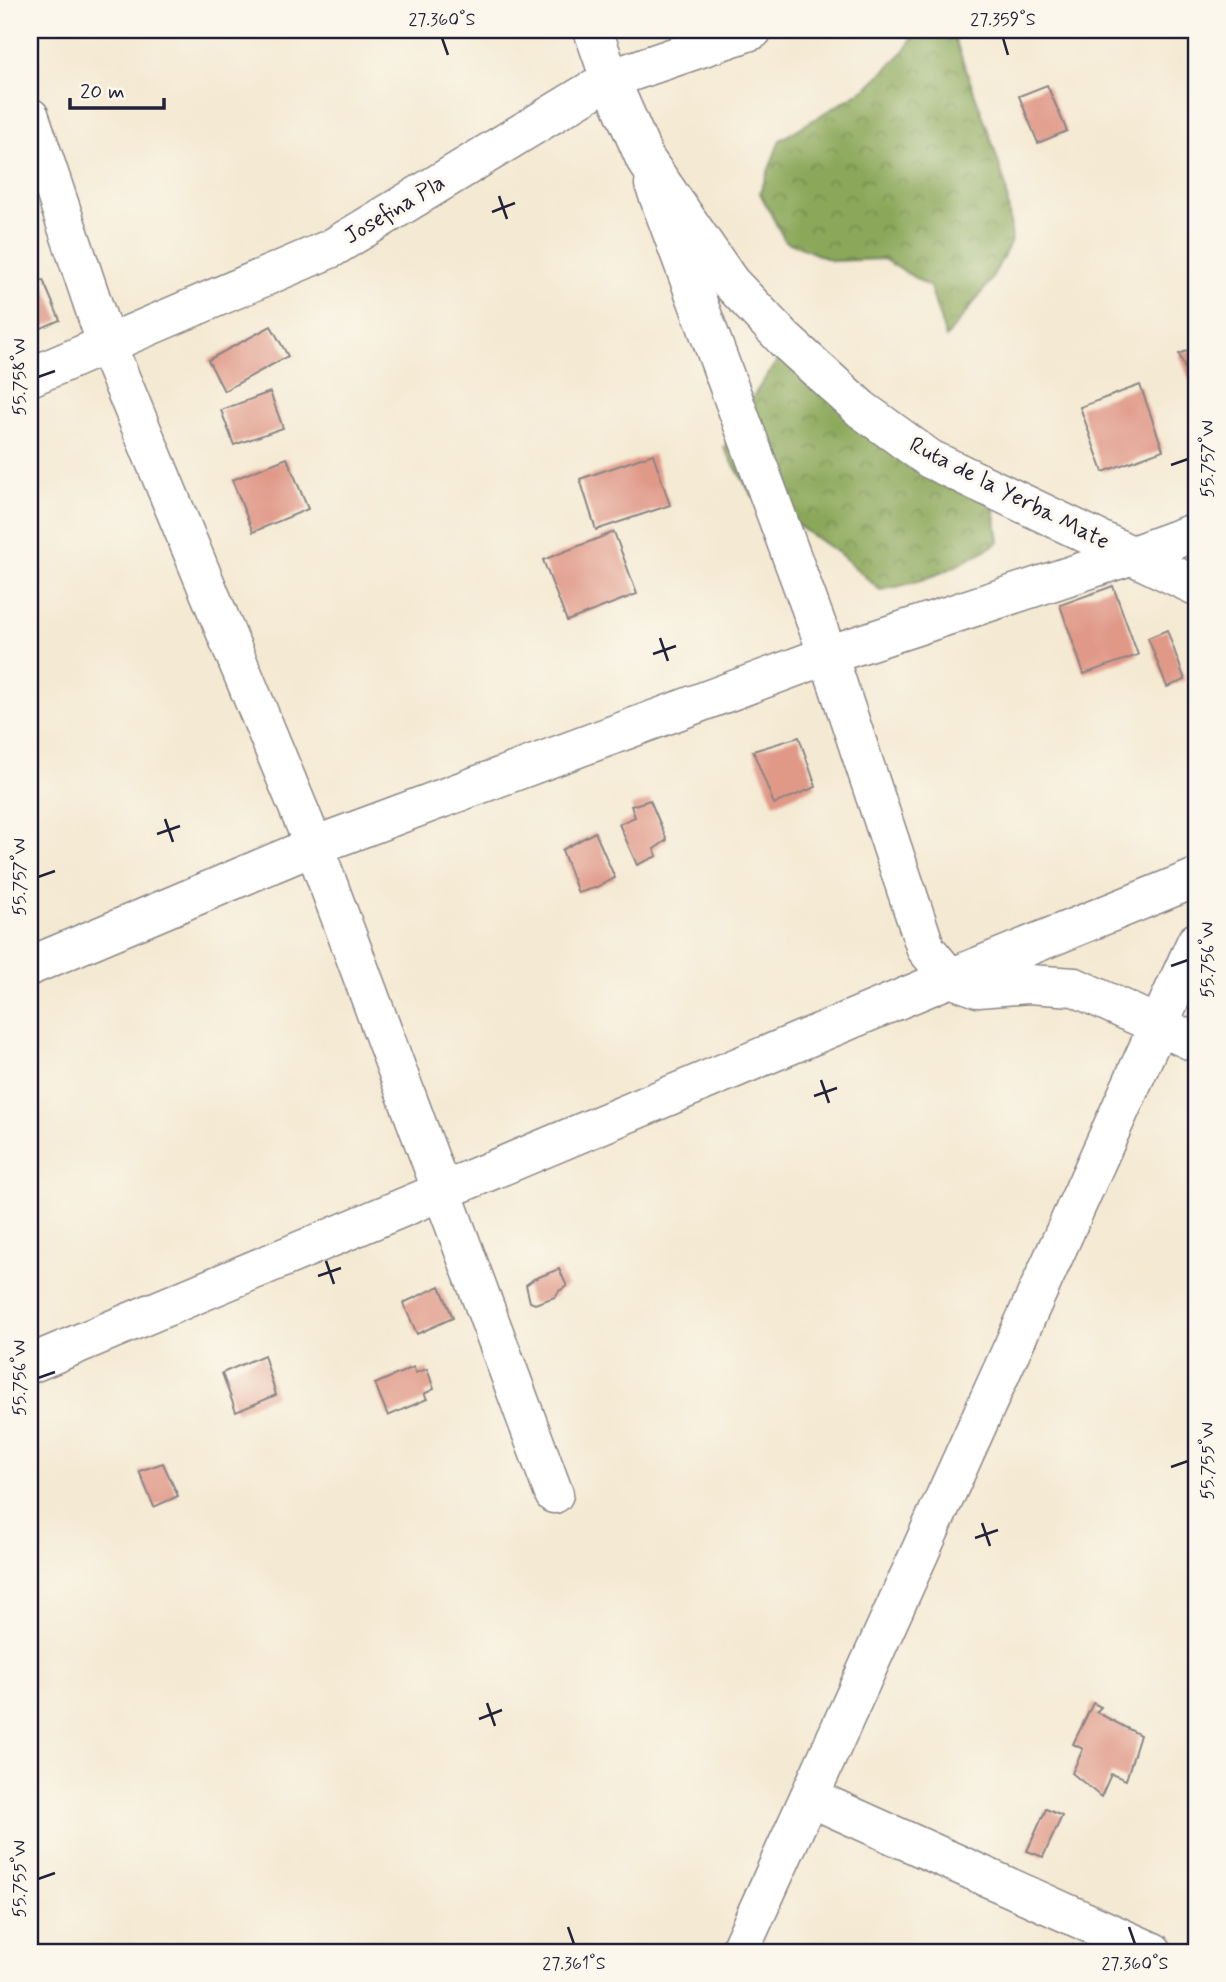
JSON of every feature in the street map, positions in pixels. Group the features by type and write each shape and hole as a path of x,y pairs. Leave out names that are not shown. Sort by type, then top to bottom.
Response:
{"street":[{"path":"593,30 610,79 645,159 828,655 926,949 950,978 978,988 1028,984 1075,987 1196,1043"},
{"name":"Josefina Pla","path":"30,377 332,248 610,79 753,30"},
{"path":"30,117 106,343 314,846 554,1494"},
{"name":"Ruta de la Yerba Mate","path":"645,159 730,282 785,340 861,409 930,459 1196,586"},
{"path":"30,966 314,846 828,655 1196,532"},
{"path":"30,1364 950,978 1196,878"},
{"path":"739,1952 1196,942"},
{"path":"809,1797 1153,1952"}],"green space":[{"path":"915,30 948,30 956,42 1006,187 1012,239 990,282 946,338 930,287 883,259 833,261 785,241 760,193 780,140 868,87 907,48"},
{"path":"781,355 992,493 999,542 942,572 913,583 880,590 840,554 752,495 724,448 750,401"}],"building":[{"path":"1047,85 1067,131 1038,143 1019,96"},
{"path":"43,280 60,320 30,333 30,285"},
{"path":"271,326 288,356 224,391 208,360"},
{"path":"1196,347 1196,396 1179,354"},
{"path":"1140,385 1163,450 1103,472 1080,407"},
{"path":"270,392 283,428 234,445 221,410"},
{"path":"653,454 670,505 596,530 580,479"},
{"path":"287,458 308,509 253,532 232,480"},
{"path":"614,532 637,594 567,621 543,560"},
{"path":"1113,586 1138,655 1084,674 1060,605"},
{"path":"1167,630 1185,680 1167,687 1148,638"},
{"path":"799,737 816,787 774,804 753,751"},
{"path":"650,800 667,840 654,849 657,856 637,865 619,824 635,817 631,806"},
{"path":"595,832 615,878 578,893 562,850"},
{"path":"559,1269 567,1286 555,1297 535,1304 530,1302 526,1285"},
{"path":"440,1286 453,1318 417,1334 403,1303"},
{"path":"264,1355 276,1395 236,1412 222,1373"},
{"path":"414,1367 415,1373 427,1369 434,1389 424,1394 427,1399 388,1416 375,1384"},
{"path":"163,1463 178,1496 154,1507 139,1471"},
{"path":"1093,1703 1101,1707 1096,1712 1140,1735 1126,1780 1111,1774 1101,1797 1072,1773 1083,1749 1073,1744"},
{"path":"1046,1809 1062,1816 1043,1857 1027,1851"}]}
